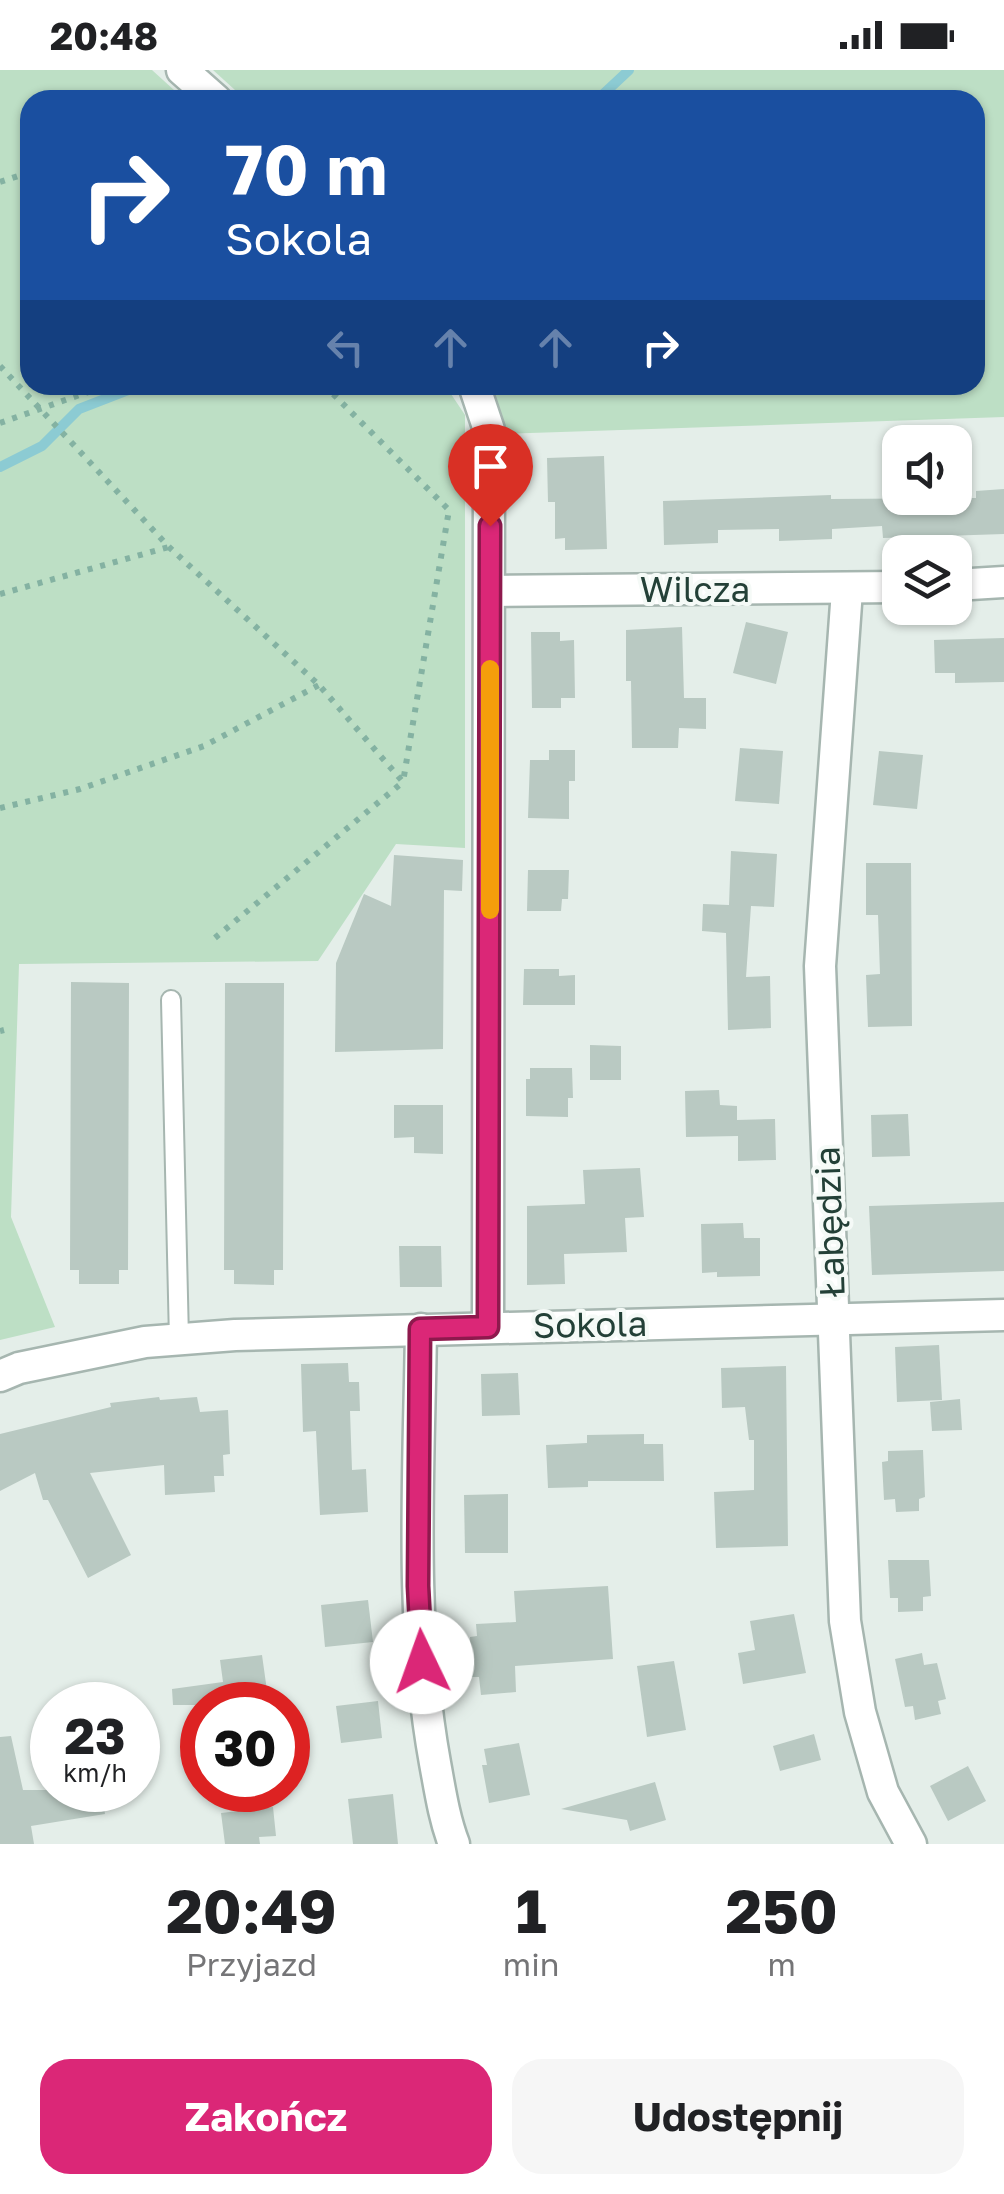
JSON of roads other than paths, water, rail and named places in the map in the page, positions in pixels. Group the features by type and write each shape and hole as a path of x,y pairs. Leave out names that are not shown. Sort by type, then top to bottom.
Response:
{"street":[{"path":"182,70 205,90"},
{"path":"477,395 488,430 491,590 488,1327"},
{"path":"972,584 1004,582"},
{"name":"Wilcza","path":"491,590 882,589"},
{"name":"Łabędzia","path":"847,590 820,966 845,1622 860,1712 883,1792 911,1844"},
{"name":"Sokola","path":"0,1376 19,1368 179,1339 488,1327 1004,1315"},
{"path":"420,1329 418,1586 424,1700 446,1824 454,1844"}],"lane":[{"path":"171,1000 179,1339"}],"waterway":[{"path":"608,90 629,70"},
{"path":"0,467 42,446 79,409 115,395"}]}
